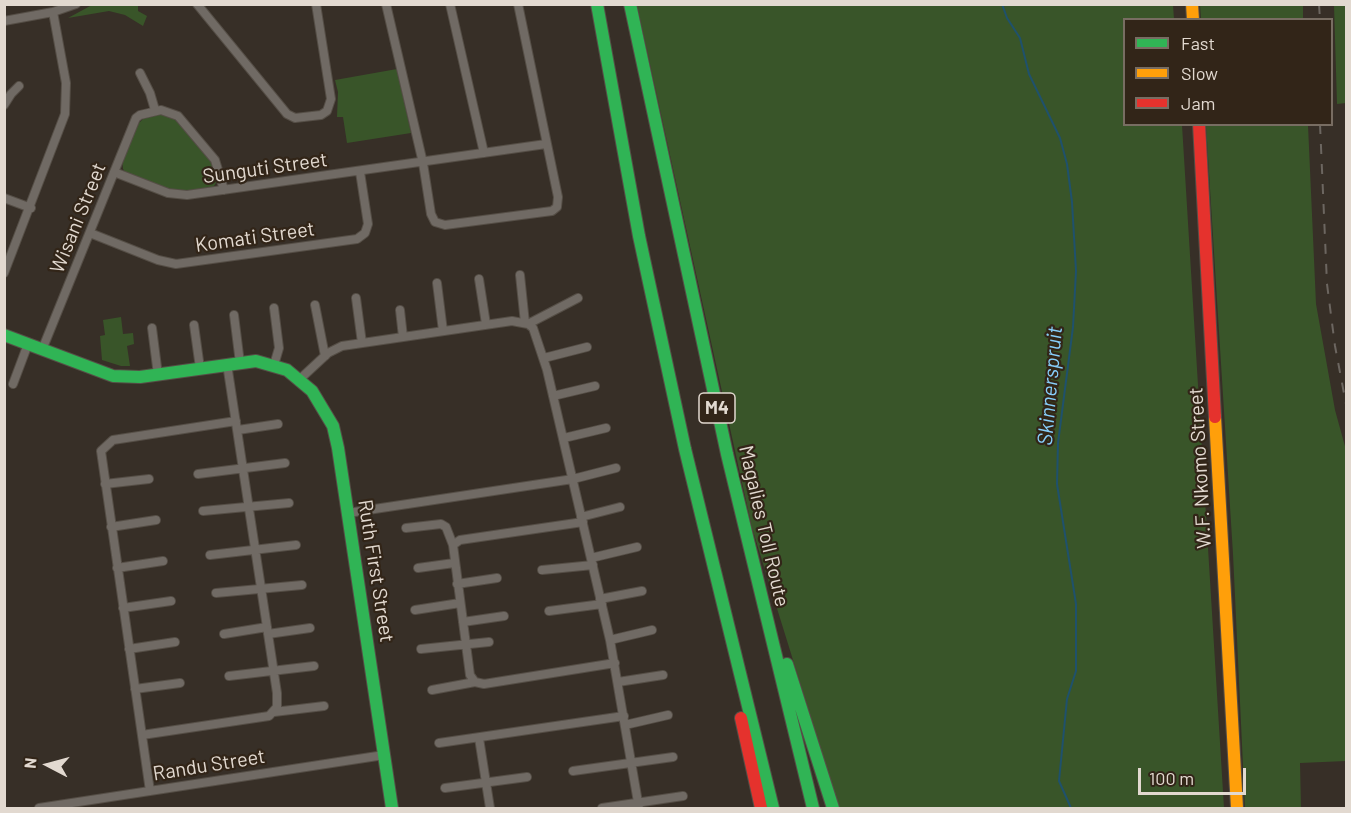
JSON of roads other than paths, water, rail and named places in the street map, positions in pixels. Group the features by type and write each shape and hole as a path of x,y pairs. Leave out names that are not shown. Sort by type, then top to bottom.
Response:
{"main road":[{"name":"M4","path":"597,4 639,236 686,450 773,808"},
{"name":"Magalies Toll Route","path":"630,4 727,454 813,808"},
{"name":"W.F. Nkomo Street","path":"1199,126 1238,808"},
{"name":"Ruth First Street","path":"4,335 113,376 158,375 256,361 274,364 300,379 323,406 333,426 348,513 392,808"},
{"path":"686,450 761,808"},
{"path":"727,454 762,582 833,808"}],"street":[{"path":"4,21 52,12 76,4"},
{"path":"197,4 287,114 295,118 321,115 327,111 332,99 316,4"},
{"path":"386,4 423,163 431,214 438,224 552,211 557,207 558,197 518,4"},
{"path":"450,4 484,153"},
{"path":"4,273 31,208 65,114 66,83 52,12"},
{"path":"140,73 150,93 154,110 168,111 178,116 211,153 218,165 224,190"},
{"path":"4,105 20,86"},
{"name":"Wisani Street","path":"42,350 136,118 154,110"},
{"name":"Sunguti Street","path":"114,172 181,196 546,144"},
{"name":"Komati Street","path":"90,233 158,260 176,264 357,239 365,233 368,224 360,172"},
{"path":"4,198 31,208"},
{"path":"520,276 526,324"},
{"path":"479,279 486,324"},
{"path":"437,284 444,331"},
{"path":"356,298 362,343"},
{"path":"526,324 578,298"},
{"path":"315,305 325,356"},
{"path":"274,308 279,348 274,364"},
{"path":"400,310 403,337"},
{"path":"234,315 240,363"},
{"path":"300,379 325,356 342,346 512,321 526,324 537,335 564,438 615,663 639,806"},
{"path":"194,325 200,368"},
{"path":"152,328 158,375"},
{"path":"13,384 28,344"},
{"path":"543,358 587,347"},
{"path":"142,735 269,716 274,712 278,701 227,364"},
{"path":"554,396 595,386"},
{"path":"150,791 100,455 104,447 112,440 237,425 278,424"},
{"path":"564,438 606,428"},
{"path":"198,474 285,463"},
{"path":"348,513 573,478 616,468"},
{"path":"105,484 149,479"},
{"path":"203,511 289,503"},
{"path":"453,545 460,540 582,519 620,507"},
{"path":"111,527 156,520"},
{"path":"405,528 441,524 446,527 453,545 470,675 475,682"},
{"path":"210,555 296,545"},
{"path":"542,570 592,561 637,547"},
{"path":"117,568 164,561"},
{"path":"418,568 454,563"},
{"path":"457,584 497,578"},
{"path":"216,593 302,585"},
{"path":"549,611 601,602 642,591"},
{"path":"123,608 171,601"},
{"path":"415,610 460,603"},
{"path":"462,622 504,616"},
{"path":"225,634 310,628"},
{"path":"610,640 652,630"},
{"path":"129,649 175,642"},
{"path":"421,650 489,642"},
{"path":"432,690 615,663"},
{"path":"229,676 314,666"},
{"path":"618,682 663,675"},
{"path":"135,689 180,683"},
{"path":"274,712 324,706"},
{"path":"439,743 668,716"},
{"path":"479,738 490,808"},
{"name":"Randu Street","path":"39,808 384,755"},
{"path":"573,771 673,756"},
{"path":"445,788 527,777"},
{"path":"602,808 639,806 683,796"}],"waterway":[{"name":"Skinnerspruit","path":"1002,4 1007,18 1020,38 1029,74 1060,138 1067,164 1072,202 1076,271 1073,327 1058,443 1057,484 1076,604 1076,671 1067,699 1059,781 1071,808"}],"railway":[{"path":"1319,4 1320,18"},
{"path":"1320,126 1327,284 1346,404"}]}
